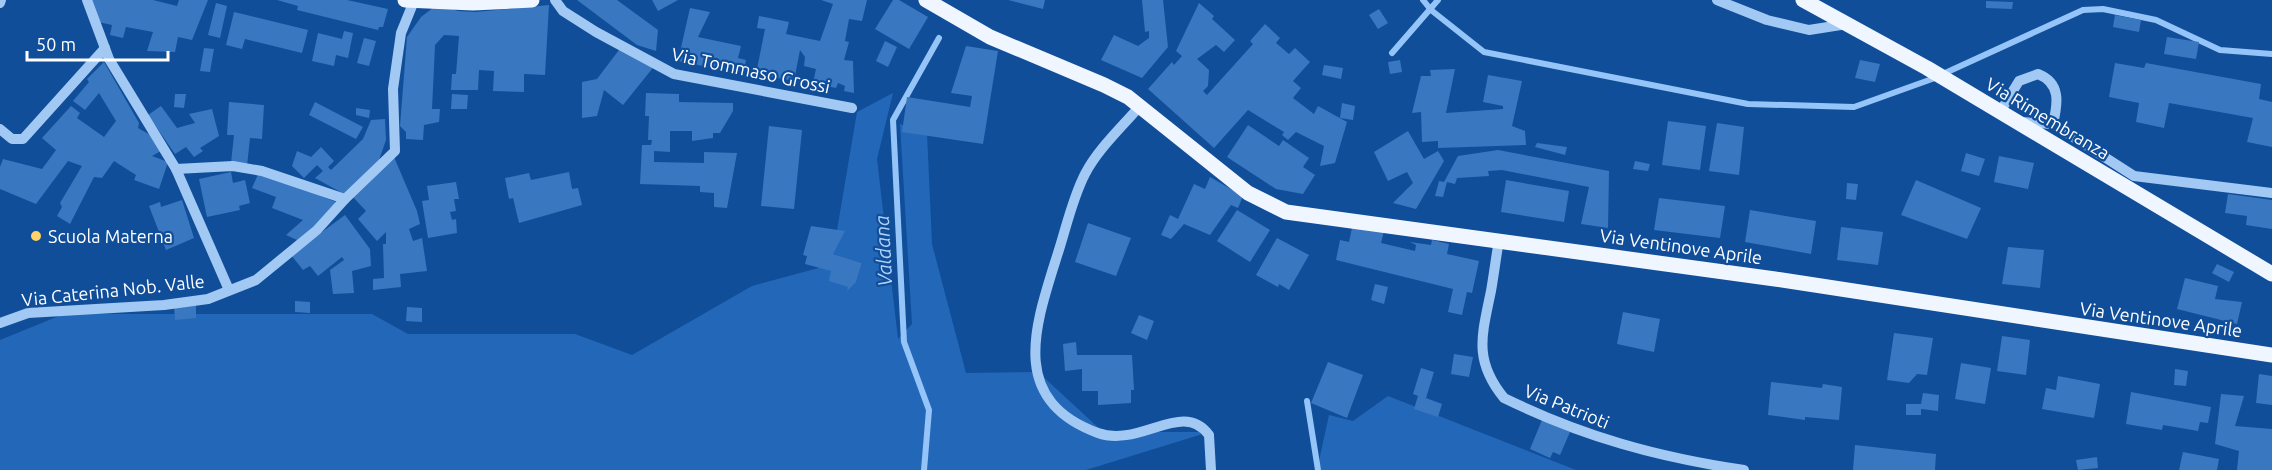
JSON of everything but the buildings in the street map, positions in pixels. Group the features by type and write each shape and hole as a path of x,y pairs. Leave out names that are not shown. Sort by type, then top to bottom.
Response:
{"main road":[{"path":"410,1 473,3 532,0"},
{"name":"Via Ventinove Aprile","path":"926,0 990,38 1128,97 1248,193 1276,209 1314,217 1499,240 2272,355"},
{"name":"Via Rimembranza","path":"1803,0 1927,68 2272,274"},
{"name":"Via Ventinove Aprile","path":"2249,351 2272,348"}],"street":[{"path":"87,0 109,59 176,169 229,290"},
{"name":"Via Tommaso Grossi","path":"555,0 563,11 596,32 674,74 852,108"},
{"path":"1717,0 1767,20 1809,30 1847,24"},
{"name":"Via Caterina Nob. Valle","path":"0,323 28,312 164,305 208,299 256,280 317,230 394,151 393,89 401,33 410,1"},
{"path":"0,129 12,139 24,139 105,48"},
{"path":"2000,112 2019,81 2038,74 2048,78 2055,87 2058,106 2053,124"},
{"path":"1139,107 1091,164 1078,190 1036,327 1038,376 1047,396 1056,405 1078,423 1102,434 1136,435 1177,420 1196,423 1209,435 1211,470"},
{"path":"2015,121 2053,124 2134,176 2272,193"},
{"path":"176,169 233,166 262,171 345,199"},
{"name":"Via Patrioti","path":"1499,240 1481,333 1482,359 1490,381 1504,398 1628,448 1689,462 1744,470"}],"shaded area":[{"path":"893,93 877,159 898,339 912,324 900,124 927,134 932,244 966,373 1038,372 1103,432 1209,432 1086,470 0,470 0,340 64,314 372,314 408,334 575,334 632,355 752,286 822,267 856,282 862,263 833,254 857,112"},
{"path":"1388,396 1576,470 1317,470 1329,415 1353,421"}],"waterway":[{"path":"1423,0 1431,10 1484,52 1748,104 1854,107 1932,79 2083,10 2103,9 2156,20 2220,50 2272,54"},
{"path":"1392,53 1438,0"},
{"name":"Valdana","path":"924,470 929,410 904,342 893,120 939,38"},
{"path":"1307,401 1318,470"}],"place":[{"name":"Scuola Materna","path":"36,236"}]}
